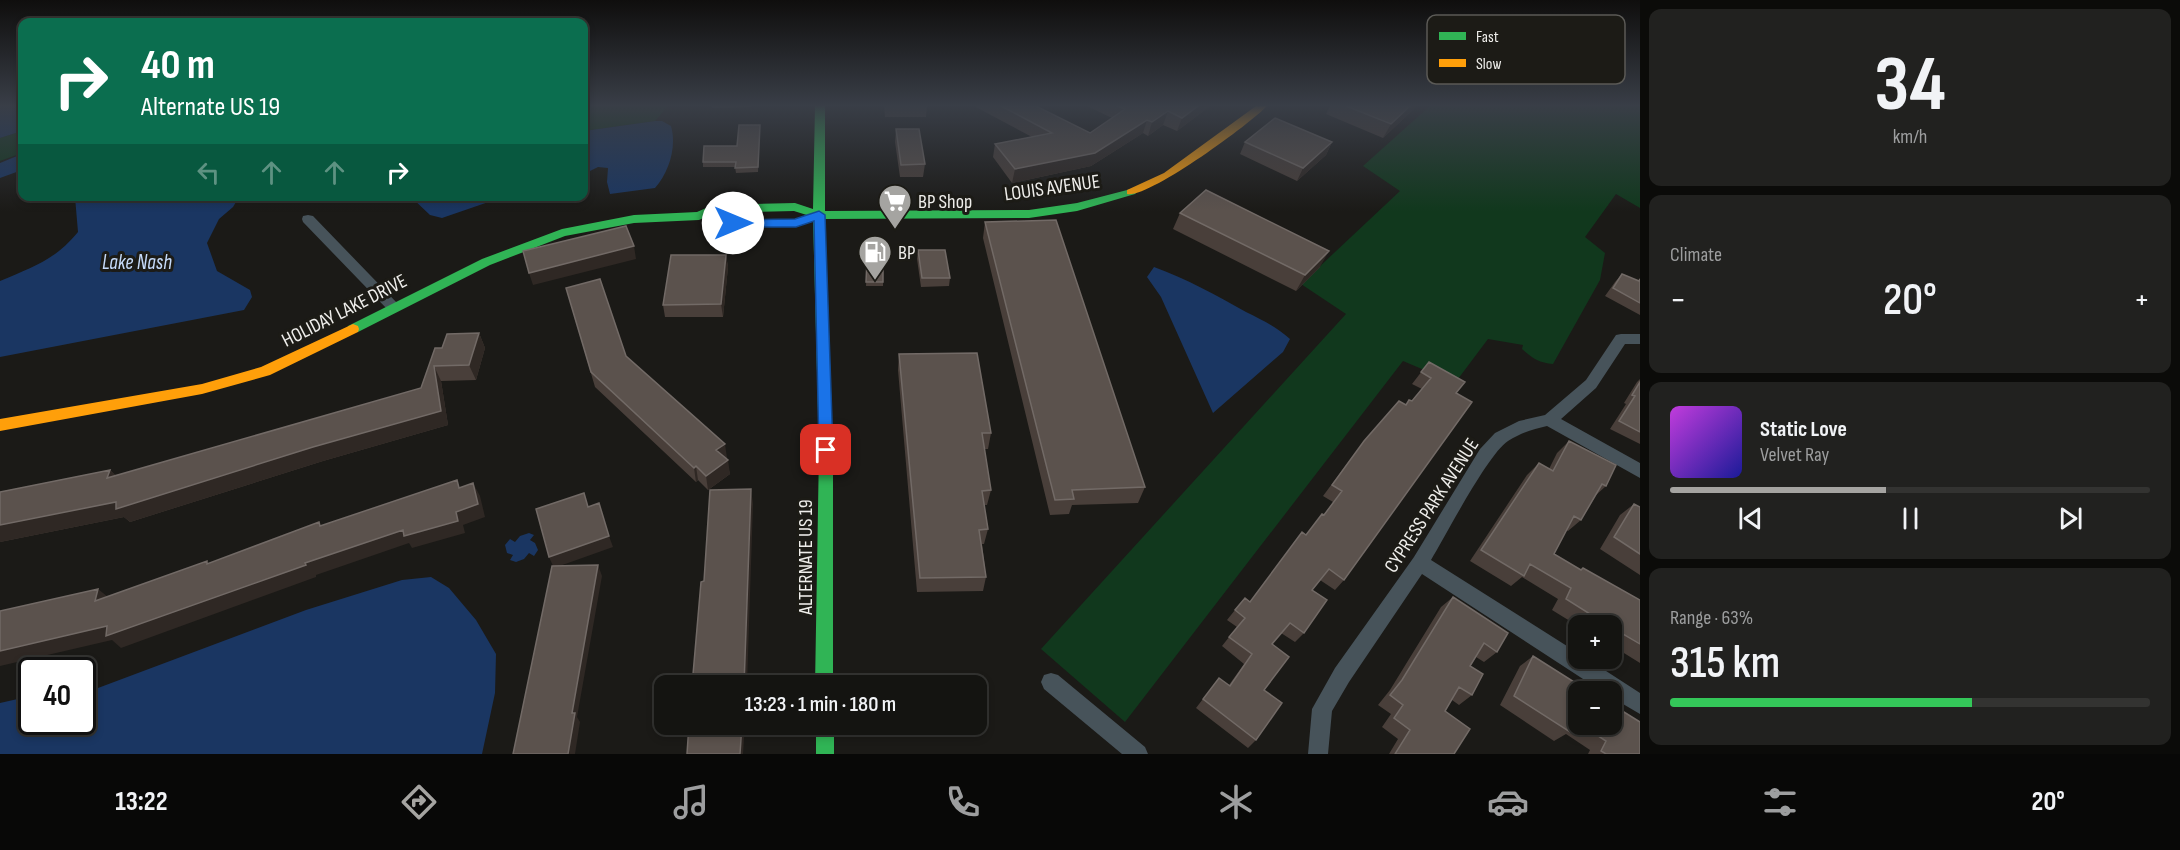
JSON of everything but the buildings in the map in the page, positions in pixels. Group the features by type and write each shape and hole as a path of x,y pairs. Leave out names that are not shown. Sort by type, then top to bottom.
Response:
{"street":[{"name":"ALTERNATE US 19","path":"820,141 819,215 826,450 824,675"},
{"name":"LOUIS AVENUE","path":"819,215 1029,214 1077,207 1124,195 1168,175 1214,141"},
{"name":"HOLIDAY LAKE DRIVE","path":"0,425 202,389 265,371 323,345 486,262 562,232 634,219 699,216 713,209 795,207 819,215"},
{"path":"796,223 819,215"},
{"path":"699,216 712,223"},
{"path":"309,219 393,308"},
{"name":"CYPRESS PARK AVENUE","path":"1317,754 1322,709 1348,666 1420,563 1480,463 1501,437 1525,425 1549,420 1591,384 1621,339 1640,339"},
{"path":"1549,420 1640,471"},
{"path":"1420,563 1640,704"},
{"path":"1051,682 1138,754"},
{"path":"825,735 825,754"}],"green space":[{"path":"0,141 18,141 18,154 0,161"},
{"path":"1391,141 1640,141 1640,208 1616,194 1585,237 1605,253 1600,280 1553,364 1533,357 1522,349 1523,345 1488,339 1455,383 1403,361 1125,722 1041,649 1346,314 1301,284 1400,191 1363,166"}],"water":[{"path":"588,141 673,141 668,167 655,188 610,194 607,182 608,168 598,167 588,172"},
{"path":"18,156 18,171 0,178 0,163"},
{"name":"Lake Nash","path":"75,201 237,201 219,219 207,243 217,271 250,290 252,297 244,310 0,357 0,281 52,256 78,232"},
{"path":"415,201 491,201 442,218 430,215"},
{"path":"1154,267 1212,293 1269,324 1290,339 1283,352 1213,413 1161,297 1147,277"},
{"path":"529,533 534,535 530,540 535,543 538,550 534,556 529,553 524,559 516,562 510,560 513,555 507,553 505,545 510,539 515,542 520,536"},
{"path":"431,577 449,588 476,620 496,654 495,693 482,754 0,754 0,703 18,699 18,735 96,735 96,688 306,610 402,580"}],"traffic: fast":[{"path":"820,141 819,215 826,450 824,675"},
{"path":"353,329 486,262 562,233 634,219 699,216 713,209 795,207 819,215 1029,214 1077,207 1131,192"},
{"path":"825,735 825,754"}],"traffic: slow":[{"path":"1131,192 1168,175 1214,141"},
{"path":"0,425 202,389 265,371 353,329"}],"place":[{"name":"BP Shop","path":"895,230"},
{"name":"BP","path":"875,281"}],"route":[{"path":"733,223 796,223 819,215 826,450"}]}
